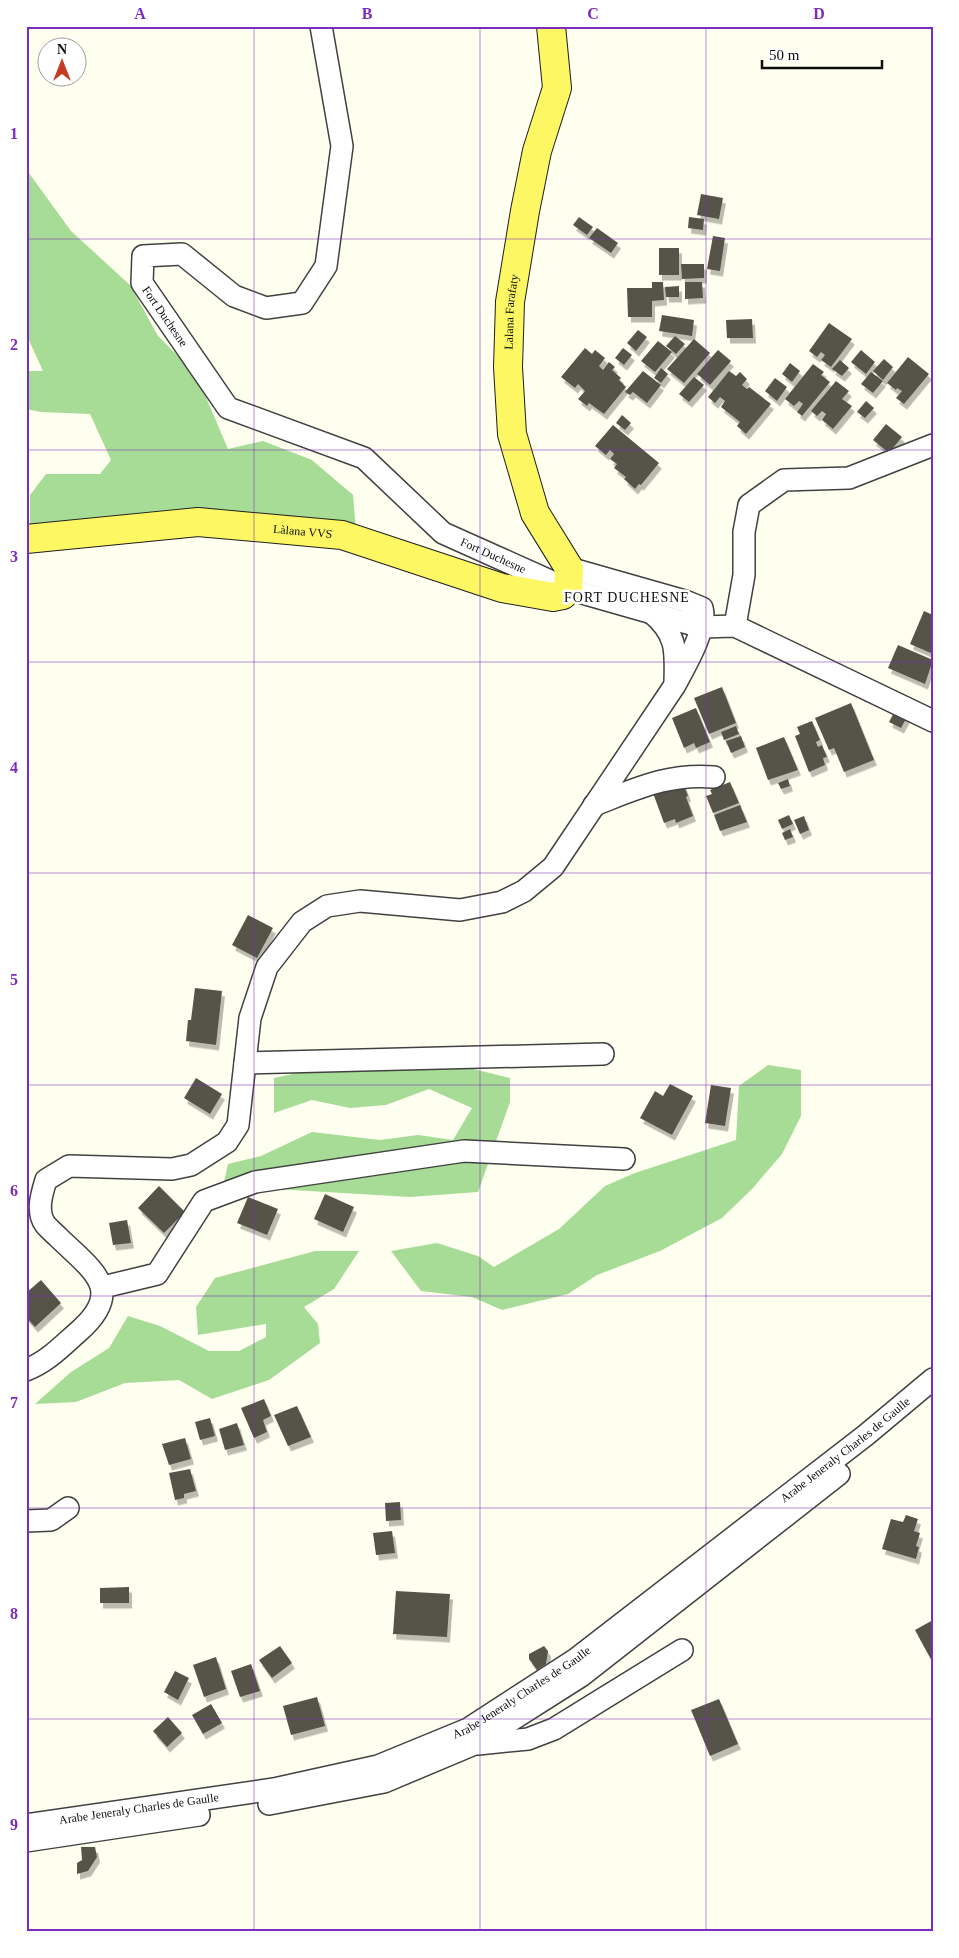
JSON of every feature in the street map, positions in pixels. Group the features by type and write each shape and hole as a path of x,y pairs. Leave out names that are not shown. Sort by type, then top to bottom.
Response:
{"main road":[{"name":"Lalana Farafaty","path":"551,26 557,88 537,151 525,211 510,302 508,367 512,434 535,513 568,578"},
{"name":"Làlana VVS","path":"26,539 198,522 342,535 502,588 553,597 563,595 568,578"}],"street":[{"name":"Fort Duchesne","path":"322,26 342,146 326,266 302,303 266,308 234,296 182,254 143,256 142,283 228,408 364,458 443,533 568,578"},
{"path":"735,626 744,575 744,532 749,505 784,480 849,478 933,445"},
{"path":"568,578 650,612 701,627 735,626 933,721"},
{"path":"26,1370 42,1364 92,1319 102,1303 103,1288 89,1268 44,1223 40,1199 46,1180 69,1166 172,1169 191,1165 227,1142 238,1125 250,1018 267,967 302,922 327,906 360,902 460,910 502,902 524,891 553,867 675,684 690,655 705,617 702,608 685,600 568,578"},
{"path":"650,612 663,622 671,634 676,657 675,684"},
{"path":"594,805 658,780 690,775 714,776"},
{"path":"245,1063 604,1054"},
{"path":"103,1288 157,1274 204,1201 255,1182 464,1151 624,1159"},
{"name":"Arabe Jeneraly Charles de Gaulle","path":"26,1825 274,1789 378,1766 468,1729 576,1659 866,1435 933,1379"},
{"name":"Arabe Jeneraly Charles de Gaulle","path":"26,1841 345,1791 384,1782 472,1745 582,1676 858,1460 933,1398"},
{"path":"26,1521 51,1520 68,1508"},
{"path":"472,1745 528,1739 554,1729 682,1650"}],"green space":[{"path":"26,169 71,231 130,285 158,336 196,374 228,449 263,441 312,460 353,495 356,530 30,533 30,495 46,474 100,474 111,460 90,414 41,412 26,409 26,371 43,371 26,334"},
{"path":"445,1062 510,1078 510,1102 478,1192 410,1197 223,1186 228,1164 261,1156 312,1132 380,1140 418,1135 453,1140 472,1108 429,1089 386,1105 350,1108 312,1100 274,1113 274,1078 334,1065"},
{"path":"768,1065 801,1070 801,1116 782,1154 752,1189 722,1218 660,1251 597,1275 568,1294 502,1310 472,1297 421,1291 391,1251 437,1243 478,1256 494,1267 559,1229 605,1186 635,1173 736,1140 739,1086"},
{"path":"315,1251 359,1251 334,1289 304,1307 318,1324 320,1343 269,1380 212,1399 179,1380 125,1383 76,1402 35,1404 71,1372 109,1348 128,1316 160,1326 209,1351 239,1351 266,1337 266,1324 198,1335 196,1307 215,1278"}],"building":[{"path":"701,194 723,198 719,219 697,215"},
{"path":"579,217 593,227 587,235 573,225"},
{"path":"689,217 704,219 703,230 688,228"},
{"path":"597,228 618,243 611,253 589,238"},
{"path":"713,236 725,238 720,271 707,269"},
{"path":"659,248 679,248 679,275 659,275"},
{"path":"681,264 704,264 704,278 682,279"},
{"path":"652,282 663,282 664,300 652,301 652,317 628,317 627,288 652,288"},
{"path":"685,282 702,282 703,298 685,299"},
{"path":"679,286 679,297 666,297 665,287"},
{"path":"662,315 694,320 692,336 659,331"},
{"path":"752,319 753,338 727,338 726,320"},
{"path":"829,323 852,339 831,367 821,360 825,355 821,352 817,357 809,351"},
{"path":"638,330 647,337 636,351 627,343"},
{"path":"675,336 685,344 676,354 666,346"},
{"path":"694,339 710,353 684,383 667,369"},
{"path":"658,341 672,352 655,372 641,361"},
{"path":"585,348 592,354 595,350 605,358 599,366 603,370 609,362 615,367 612,370 621,378 619,380 626,387 604,414 589,403 587,406 578,399 585,391 578,384 575,388 561,377"},
{"path":"623,348 632,355 624,365 615,358"},
{"path":"718,350 731,361 710,385 697,374"},
{"path":"861,350 875,362 866,374 851,362"},
{"path":"908,357 929,374 904,404 896,398 902,391 897,388 896,390 887,383"},
{"path":"884,359 893,367 883,380 873,371"},
{"path":"840,360 849,368 842,376 832,369"},
{"path":"790,363 800,371 792,382 782,374"},
{"path":"813,364 824,372 821,375 830,382 802,416 797,412 803,404 799,401 794,406 785,399"},
{"path":"661,368 668,374 661,383 654,378"},
{"path":"643,371 661,385 647,403 633,392 630,395 625,392"},
{"path":"729,371 736,376 740,372 747,379 742,385 747,389 749,387 771,404 746,434 737,426 740,422 721,407 725,401 720,397 715,403 708,397"},
{"path":"871,372 883,381 873,393 861,384"},
{"path":"694,377 704,385 689,402 679,394"},
{"path":"775,378 787,387 777,401 765,391"},
{"path":"836,381 849,391 842,399 852,406 833,429 822,420 826,414 822,411 817,416 811,411"},
{"path":"866,401 874,408 865,418 857,412"},
{"path":"622,415 631,423 625,430 616,423"},
{"path":"886,424 902,437 889,453 873,440"},
{"path":"613,425 659,463 641,485 639,484 635,489 624,479 626,477 614,468 617,464 610,459 614,454 610,450 606,455 595,446"},
{"path":"924,611 933,615 933,654 910,644"},
{"path":"898,645 933,660 925,684 888,668"},
{"path":"722,687 736,723 709,734 694,698"},
{"path":"851,703 874,760 844,772 834,748 829,750 815,718"},
{"path":"897,707 909,713 901,728 889,722"},
{"path":"696,708 710,742 696,748 694,743 684,748 672,718"},
{"path":"812,721 820,740 816,742 818,747 822,745 827,757 823,758 825,765 809,772 795,736 800,734 797,727"},
{"path":"736,726 739,734 724,740 721,732"},
{"path":"741,736 745,747 731,753 726,741"},
{"path":"784,737 798,770 768,780 756,748"},
{"path":"788,779 790,786 781,789 778,783"},
{"path":"730,782 739,803 713,813 706,796 712,794 710,790"},
{"path":"684,785 693,816 676,823 675,819 664,823 653,793 663,789 665,792"},
{"path":"740,805 747,822 720,831 714,815"},
{"path":"789,815 793,824 782,829 778,820"},
{"path":"804,816 809,830 800,834 794,820"},
{"path":"790,829 793,837 785,840 782,833"},
{"path":"248,915 273,928 257,958 232,945"},
{"path":"195,988 222,991 216,1045 186,1041 188,1020 191,1020"},
{"path":"196,1078 222,1094 210,1114 184,1098"},
{"path":"670,1084 693,1096 672,1135 640,1118 655,1091 663,1096"},
{"path":"711,1085 731,1088 725,1126 705,1123"},
{"path":"159,1186 185,1212 164,1233 138,1208"},
{"path":"325,1194 354,1207 343,1232 314,1219"},
{"path":"248,1197 278,1209 267,1235 237,1223"},
{"path":"127,1220 131,1243 113,1245 109,1223"},
{"path":"41,1280 61,1303 35,1327 26,1317 26,1293"},
{"path":"264,1399 271,1416 263,1420 267,1432 254,1438 241,1408"},
{"path":"297,1406 311,1437 288,1446 274,1415"},
{"path":"210,1418 215,1436 200,1440 195,1422"},
{"path":"237,1423 244,1445 225,1450 219,1429"},
{"path":"185,1438 191,1459 169,1465 162,1444"},
{"path":"190,1469 196,1491 184,1494 184,1498 175,1500 169,1473"},
{"path":"400,1502 401,1520 386,1521 385,1503"},
{"path":"906,1515 918,1519 914,1531 920,1533 916,1546 919,1547 916,1559 882,1549 891,1519 903,1522"},
{"path":"392,1531 395,1553 376,1555 373,1533"},
{"path":"129,1587 129,1603 100,1603 100,1588"},
{"path":"396,1591 450,1594 447,1637 393,1634"},
{"path":"933,1620 933,1663 915,1630"},
{"path":"280,1646 292,1663 272,1678 259,1660"},
{"path":"544,1646 548,1651 546,1664 537,1670 529,1659 529,1654"},
{"path":"216,1657 226,1689 204,1697 193,1665"},
{"path":"251,1664 260,1691 240,1697 231,1671"},
{"path":"175,1671 189,1678 178,1700 164,1692"},
{"path":"317,1697 325,1726 291,1735 283,1706"},
{"path":"719,1699 738,1744 710,1756 691,1710"},
{"path":"211,1704 222,1723 203,1734 192,1715"},
{"path":"168,1717 182,1733 167,1747 153,1731"},
{"path":"81,1847 95,1847 97,1857 88,1871 77,1874 77,1863 82,1860"}],"district":[{"name":"FORT DUCHESNE","path":"627,597"}]}
